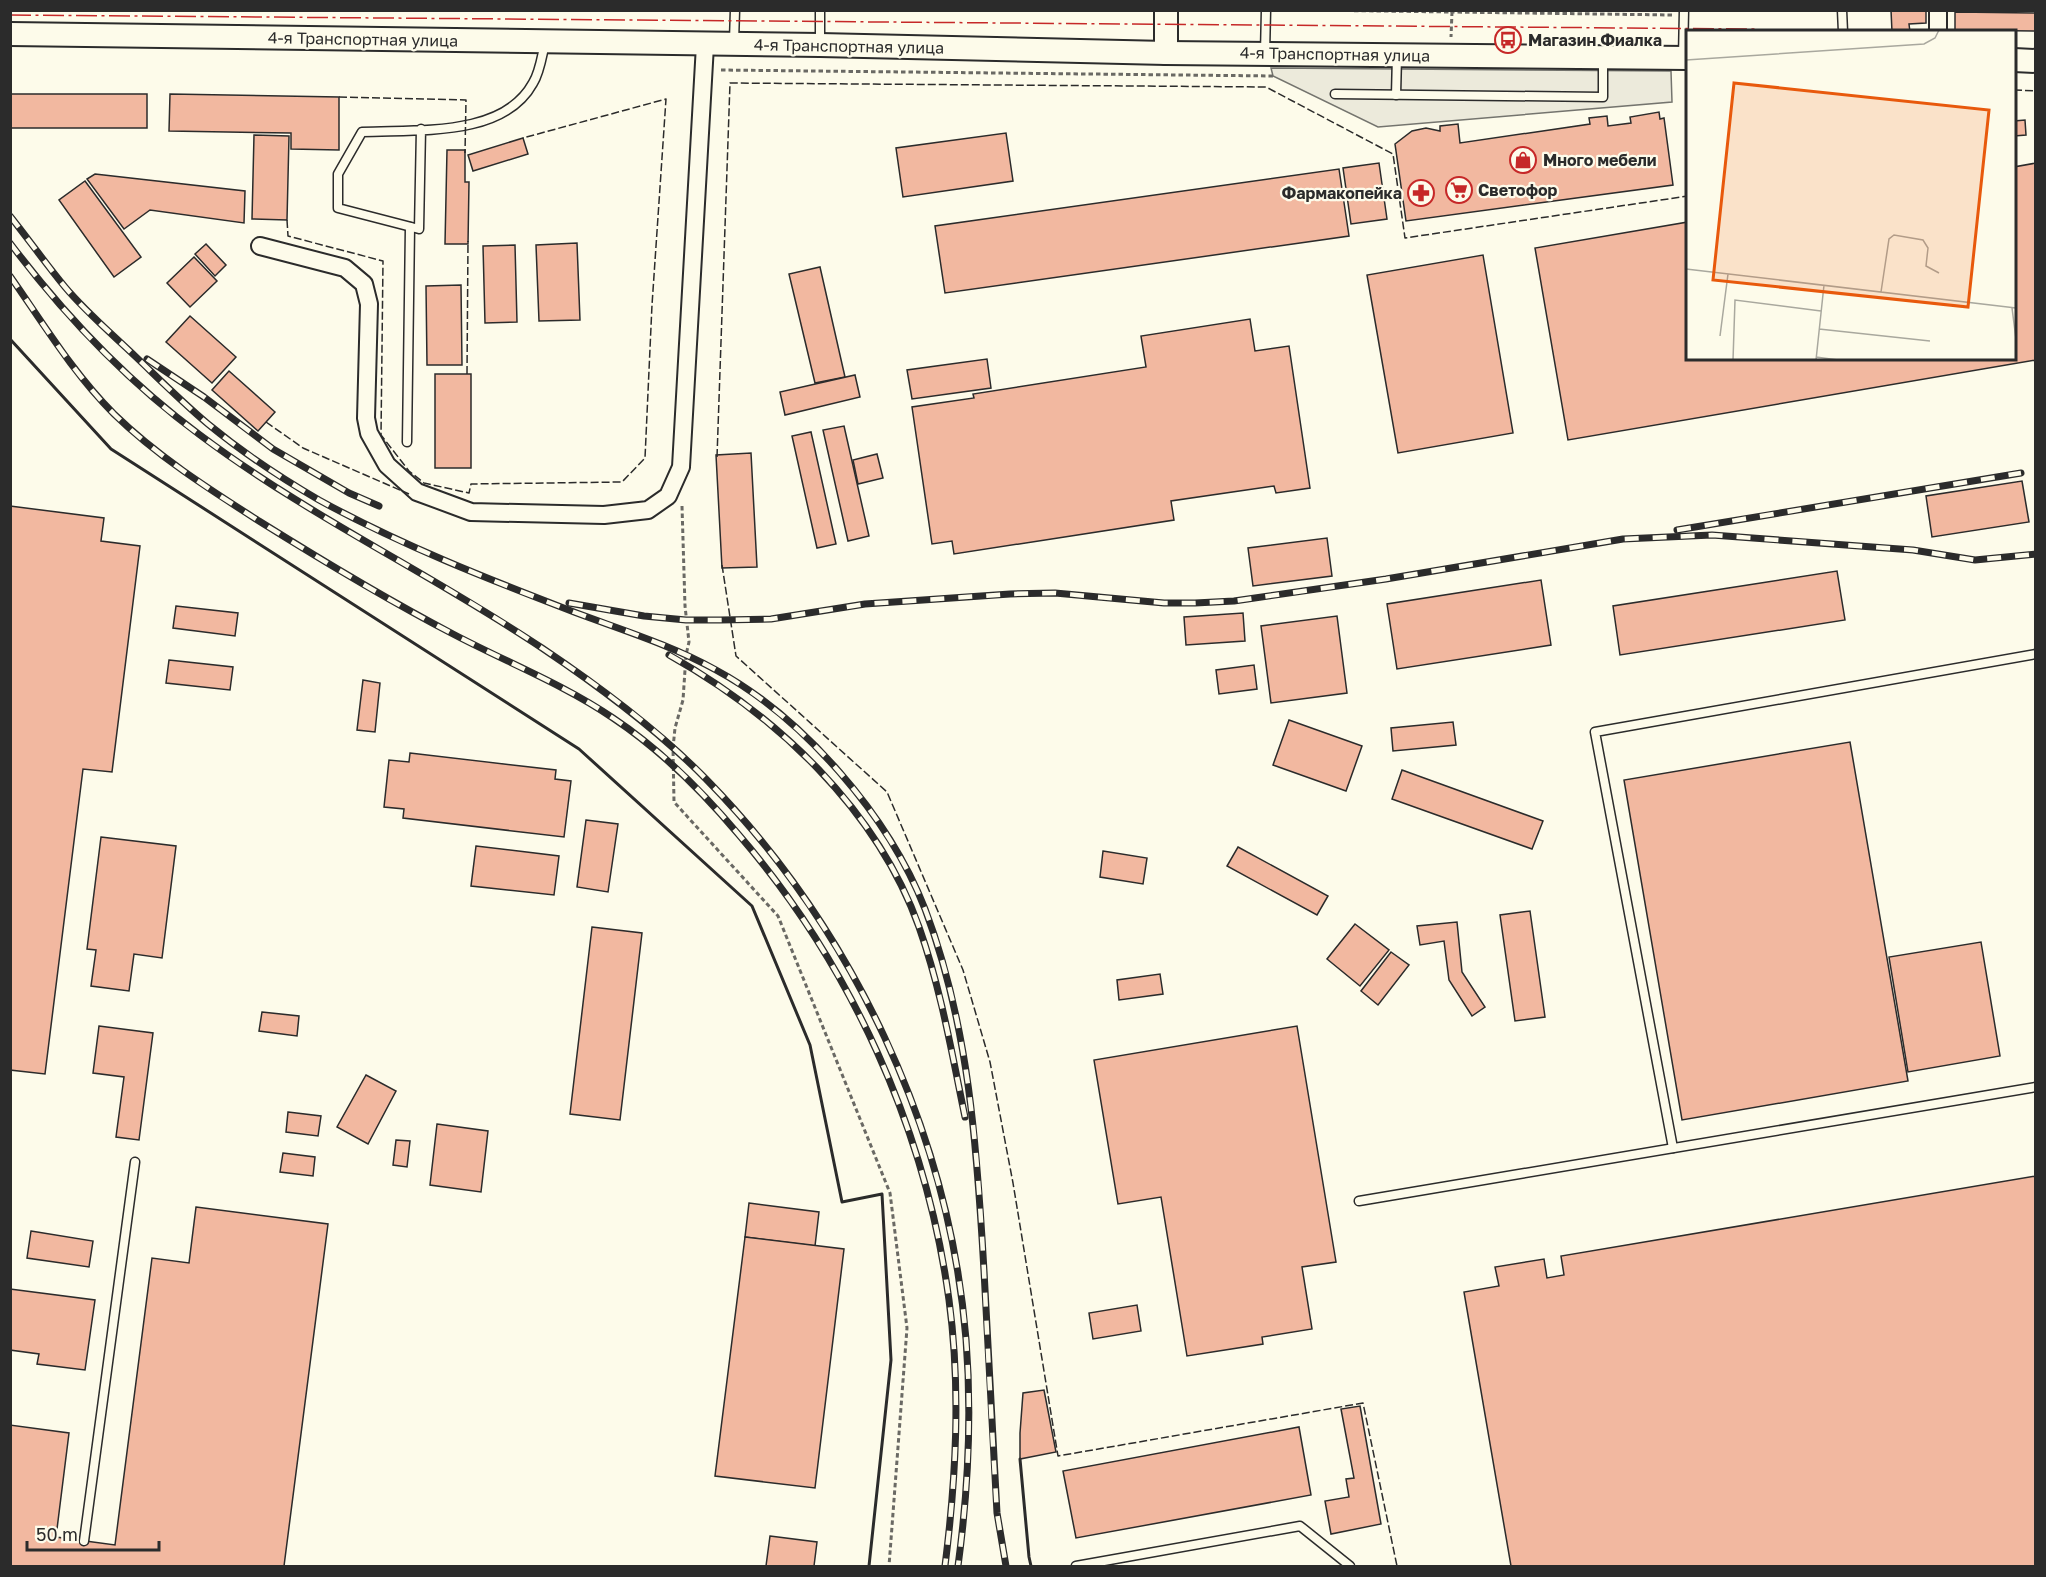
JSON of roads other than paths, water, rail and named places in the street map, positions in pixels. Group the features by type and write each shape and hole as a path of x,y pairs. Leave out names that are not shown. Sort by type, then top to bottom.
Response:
{"main road":[{"path":"1166,10 1166,53"},
{"name":"4-я Транспортная улица","path":"10,34 819,45 1166,53 1685,58"},
{"path":"2016,60 2036,61"}],"street":[{"path":"1938,10 1938,30"},
{"path":"260,246 345,268 364,284 369,304 366,418 369,433 387,465 417,492 471,513 604,515 648,510 668,496 681,467 705,45"}],"lane":[{"path":"734,45 735,10"},
{"path":"819,45 820,10"},
{"path":"1265,54 1266,10"},
{"path":"1842,10 1843,30"},
{"path":"1684,13 1685,58"},
{"path":"421,129 419,229 338,208 338,174 362,132 421,129 466,127 488,121 515,106 534,83 545,42"},
{"path":"1396,55 1396,94"},
{"path":"1335,94 1603,97 1604,57"},
{"path":"407,442 410,227"},
{"path":"1673,1148 1595,732 2036,654"},
{"path":"1359,1201 2036,1088"},
{"path":"84,1541 135,1162"},
{"path":"1076,1566 1300,1527 1350,1566"}],"railway":[{"path":"10,216 65,287 90,314 171,391 234,445 319,500 413,547 509,587 664,645 716,670 780,714 840,772 866,805 909,874 925,909 952,997 961,1042 978,1179 997,1513 1006,1566"},
{"path":"10,243 75,322 98,346 147,392 200,435 283,492 457,594 542,648 648,726 706,779 758,837 806,900 848,967 884,1037 915,1110 939,1185 956,1261 968,1368 968,1453 958,1566"},
{"path":"10,276 85,382 114,414 148,444 221,497 355,579 453,634 574,694 631,730 696,787 779,885 816,939 849,994 877,1052 902,1112 922,1174 938,1237 953,1333 956,1400 952,1500 945,1566"},
{"path":"147,359 204,397 273,449 349,493 379,506"},
{"path":"1677,530 2021,473"},
{"path":"569,603 644,616 720,620 771,619 865,604 1010,594 1055,593 1164,603 1234,601 1386,579 1623,539 1712,535 1913,550 1975,560 2036,554"},
{"path":"669,655 709,679 784,736 850,805 877,843 901,884 927,950 965,1117"}],"place":[{"name":"Магазин Фиалка","path":"1508,40"},
{"name":"Много мебели","path":"1523,160"},
{"name":"Светофор","path":"1459,190"},
{"name":"Фармакопейка","path":"1421,193"}]}
